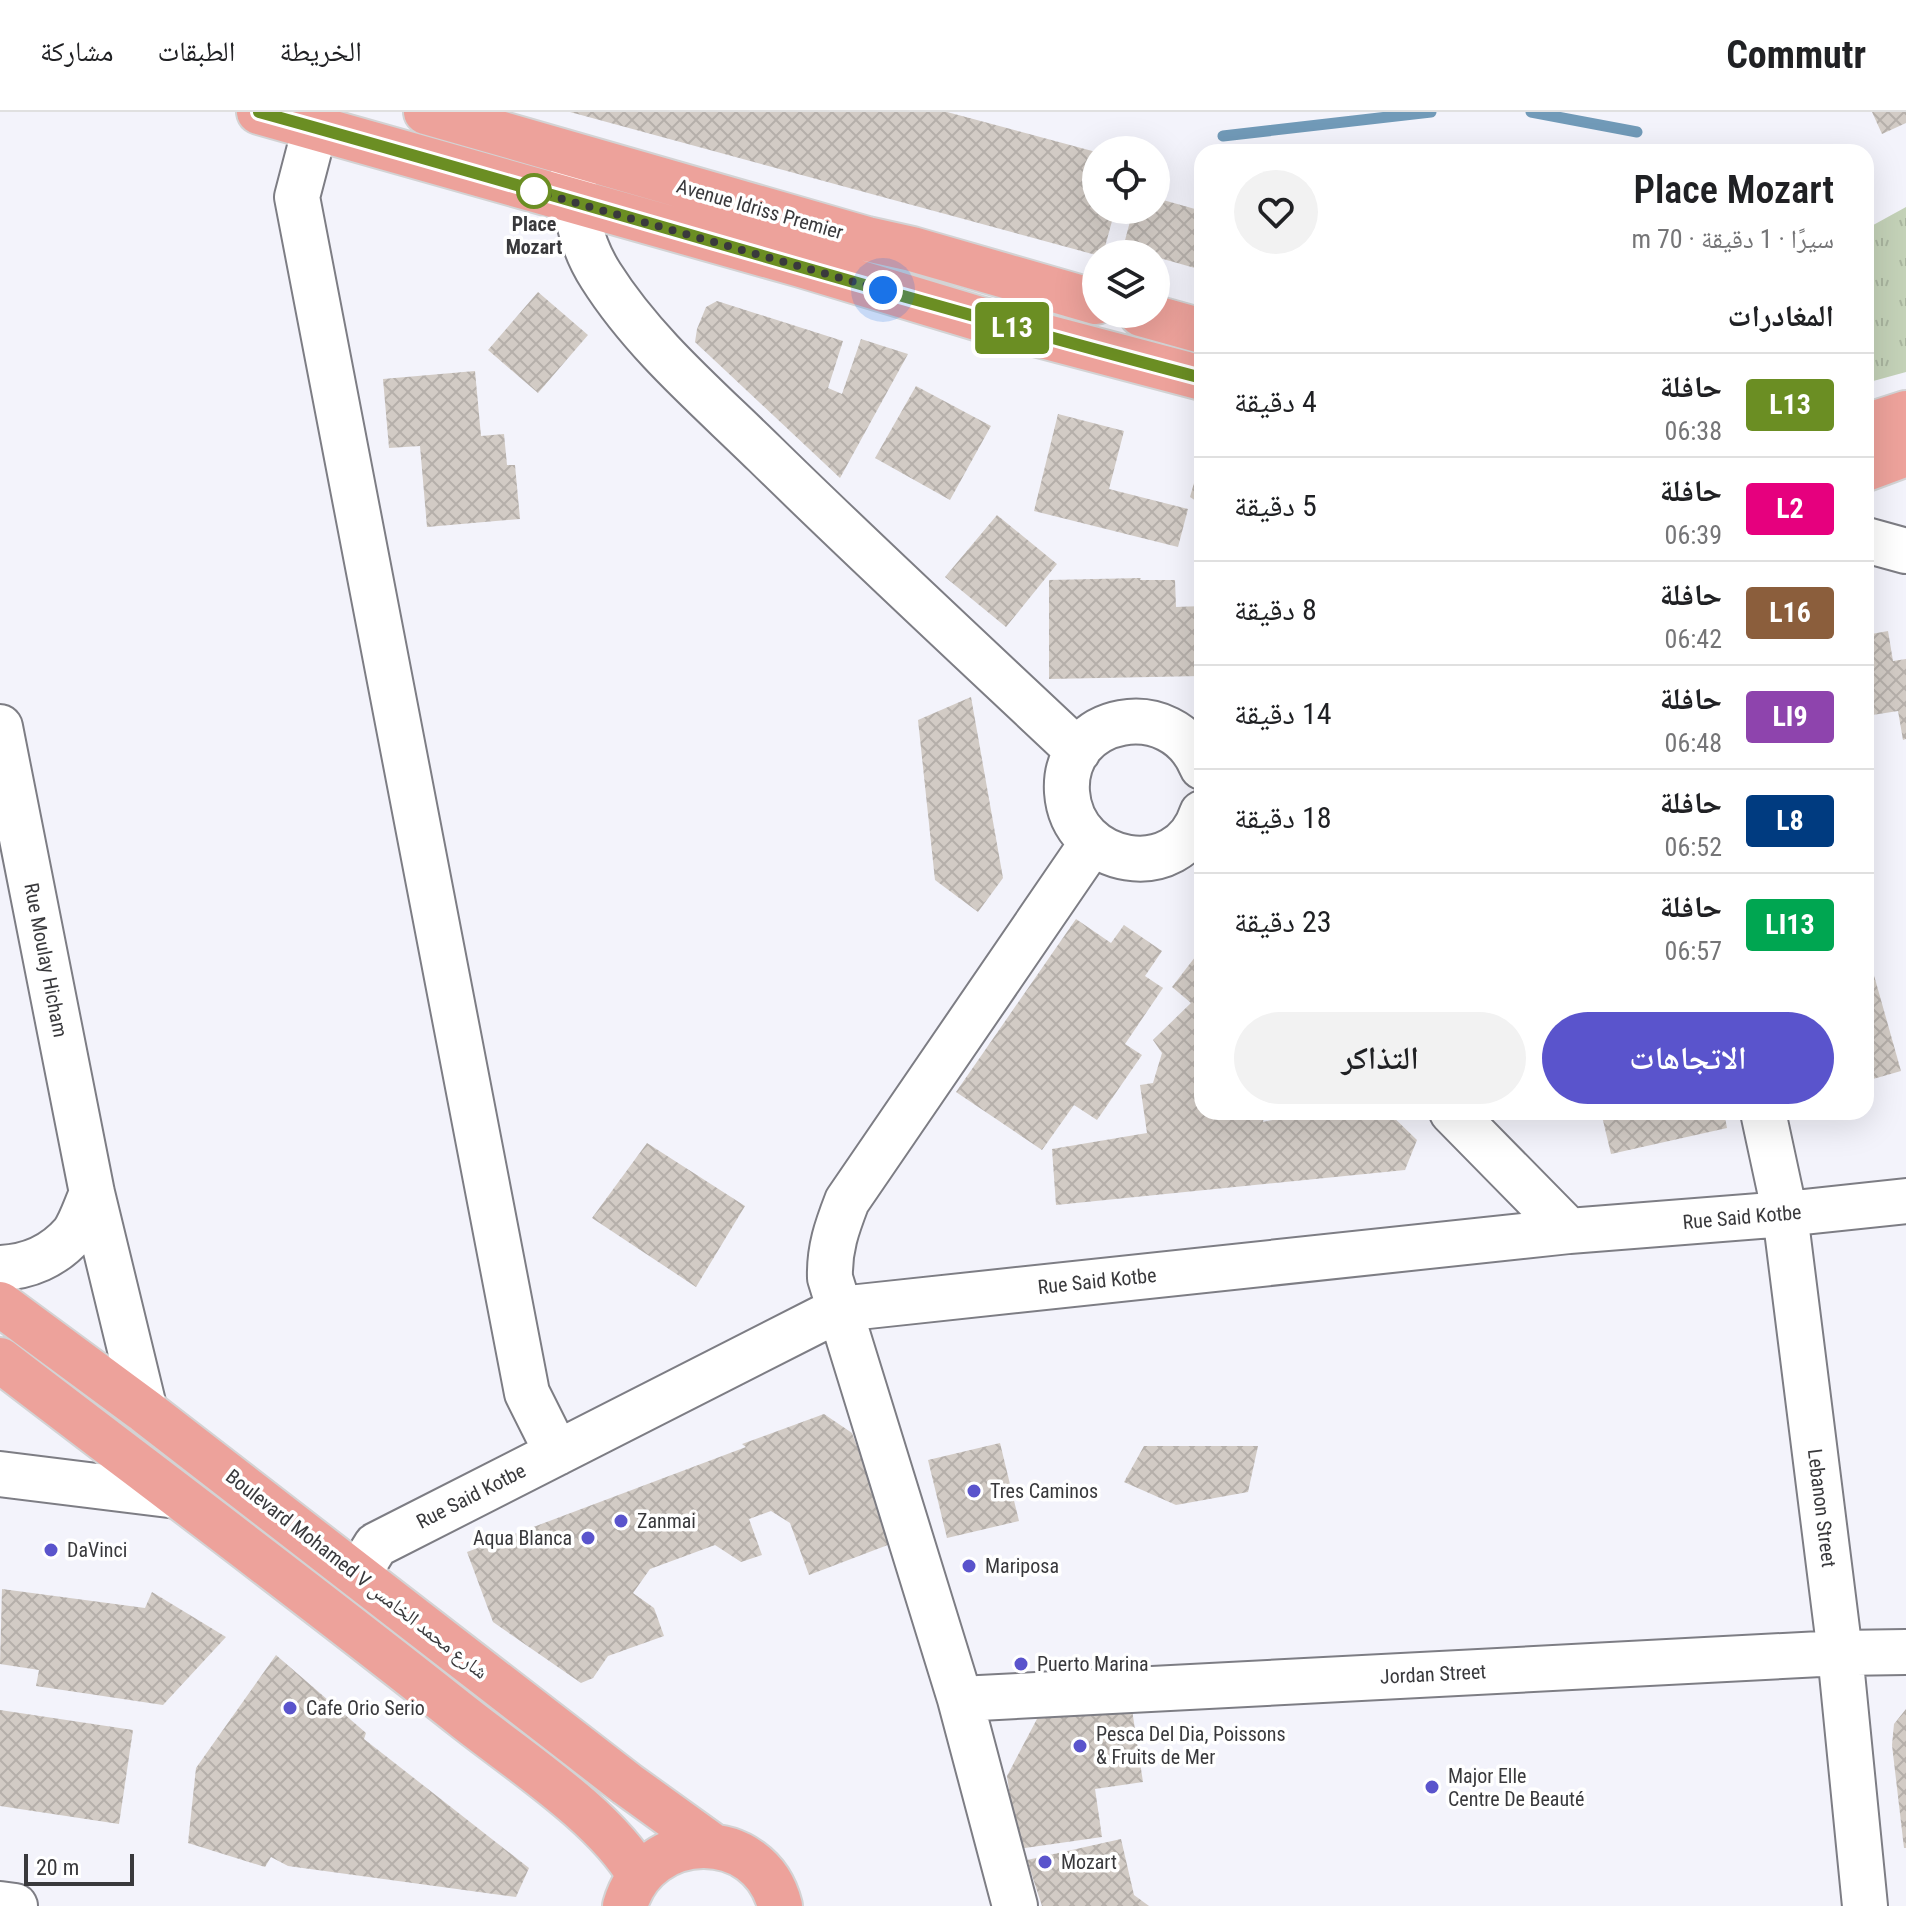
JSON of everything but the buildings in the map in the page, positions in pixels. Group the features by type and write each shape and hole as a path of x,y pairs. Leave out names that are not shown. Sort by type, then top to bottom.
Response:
{"main road":[{"path":"259,112 801,265 993,323 1194,376"},
{"name":"Avenue Idriss Premier","path":"426,112 484,120 573,155 1082,298"},
{"path":"1170,322 1194,329"},
{"path":"1874,423 1906,413"},
{"path":"1874,466 1906,454"},
{"name":"Boulevard Mohamed V شارع محمد الخامس","path":"0,1304 358,1574 627,1784 713,1846 734,1852 752,1862 767,1877 782,1903"},
{"path":"0,1360 406,1671 597,1822 631,1861 632,1891"},
{"path":"632,1891 660,1857 686,1846 713,1846"}],"street":[{"path":"315,128 297,197 527,1393 557,1453"},
{"path":"573,155 574,203 582,240 600,275 633,321 826,513 1078,751"},
{"path":"1874,542 1906,551"},
{"path":"1194,738 1161,724 1139,720 1115,723 1094,734 1078,751 1070,770 1067,790 1070,809 1078,828 1092,843 1109,854 1139,859 1168,852 1194,838"},
{"name":"Rue Moulay Hicham","path":"0,727 92,1193 145,1411"},
{"path":"1015,1906 960,1699 830,1278 829,1258 835,1231 847,1201 1092,843"},
{"path":"1460,1120 1569,1231"},
{"name":"Lebanon Street","path":"1765,1120 1785,1214 1840,1653 1865,1906"},
{"path":"0,1268 32,1264 51,1252 73,1233 92,1193"},
{"name":"Rue Said Kotbe","path":"358,1574 376,1545 840,1309 1569,1231 1906,1201"},
{"path":"0,1474 177,1496"},
{"name":"Jordan Street","path":"960,1699 1906,1652"},
{"path":"0,1904 15,1906"}],"green space":[{"path":"1906,207 1906,372 1874,381 1874,225"}],"waterway":[{"path":"1223,136 1431,112"},
{"path":"1531,112 1637,132"}],"bus line":[{"name":"L13","path":"259,112 801,265 993,323 1194,376"}],"place":[{"name":"Place Mozart","path":"534,191"},
{"name":"Tres Caminos","path":"974,1491"},
{"name":"Zanmai","path":"621,1521"},
{"name":"Aqua Blanca","path":"588,1538"},
{"name":"DaVinci","path":"51,1550"},
{"name":"Mariposa","path":"969,1566"},
{"name":"Puerto Marina","path":"1021,1664"},
{"name":"Cafe Orio Serio","path":"290,1708"},
{"name":"Pesca Del Dia, Poissons & Fruits de Mer","path":"1080,1746"},
{"name":"Major Elle Centre De Beauté","path":"1432,1787"},
{"name":"Mozart","path":"1045,1862"}],"route":[{"path":"534,191 883,290"}]}
